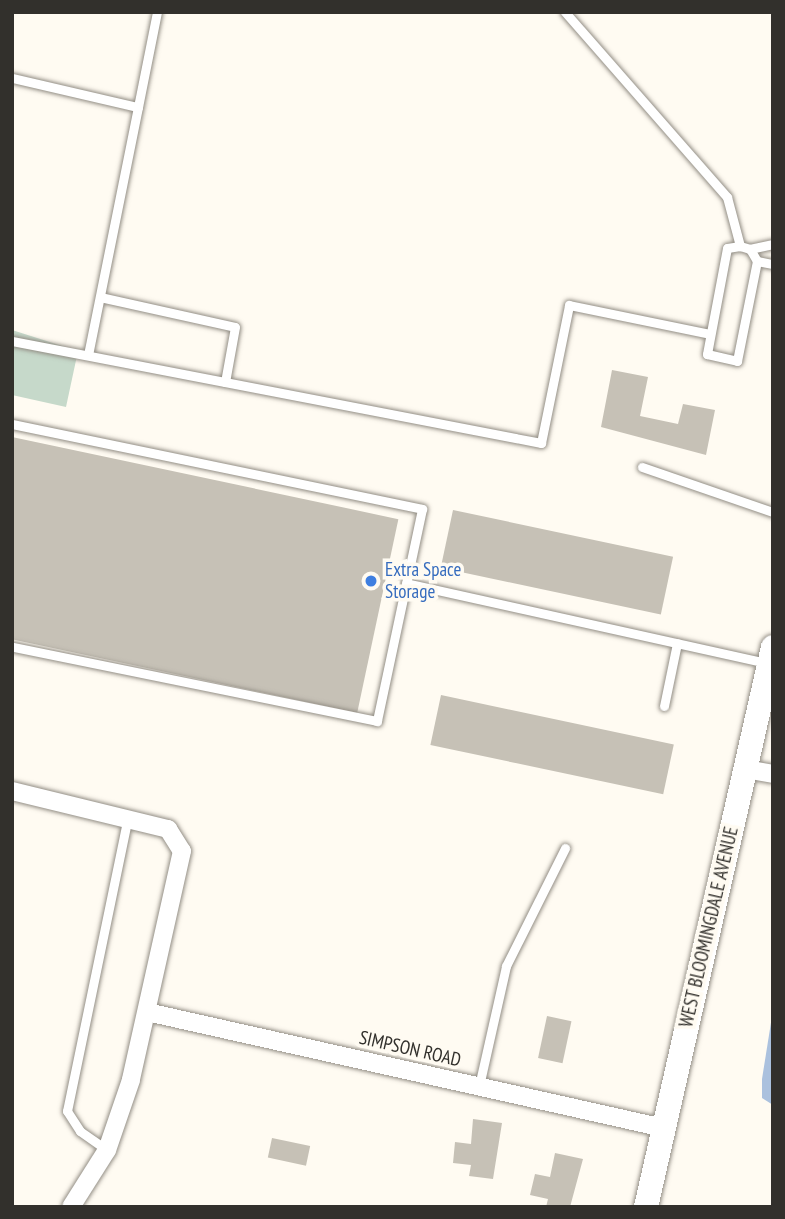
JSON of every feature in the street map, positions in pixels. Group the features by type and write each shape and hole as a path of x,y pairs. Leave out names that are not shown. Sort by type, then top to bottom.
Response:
{"main road":[{"name":"WEST BLOOMINGDALE AVENUE","path":"646,1207 771,655"}],"street":[{"path":"745,769 773,774"},
{"path":"12,791 128,816 168,829 182,851 147,1012 107,1150 71,1207"},
{"name":"SIMPSON ROAD","path":"147,1012 664,1128"}],"lane":[{"path":"88,355 158,12"},
{"path":"565,12 727,197 745,248 757,261 773,264"},
{"path":"12,78 138,107"},
{"path":"757,261 737,360 706,354 727,248 773,244"},
{"path":"100,297 234,327 225,382"},
{"path":"12,341 541,443 569,305 710,334"},
{"path":"12,424 422,509 377,721 12,647"},
{"path":"642,467 773,512"},
{"path":"406,583 677,643 771,655"},
{"path":"664,705 677,643"},
{"path":"107,1150 80,1131 67,1111 128,816"},
{"path":"479,1086 506,966 565,848"}],"green space":[{"path":"12,330 78,351 66,407 12,395"}],"water":[{"path":"773,1010 773,1105 762,1098 762,1079"}],"building":[{"path":"612,370 648,377 640,416 678,424 683,404 715,410 706,455 601,427"},
{"path":"12,437 398,519 357,713 12,639"},
{"path":"453,510 673,557 661,614 441,568"},
{"path":"441,695 674,744 663,794 430,745"},
{"path":"547,1016 571,1021 563,1063 538,1058"},
{"path":"473,1119 502,1123 493,1179 469,1176 471,1165 453,1163 455,1142 471,1144"},
{"path":"272,1138 310,1146 306,1166 268,1158"},
{"path":"555,1153 583,1159 570,1207 546,1207 548,1199 530,1195 535,1174 550,1177"}],"place":[{"name":"Extra Space Storage","path":"371,581"}]}
